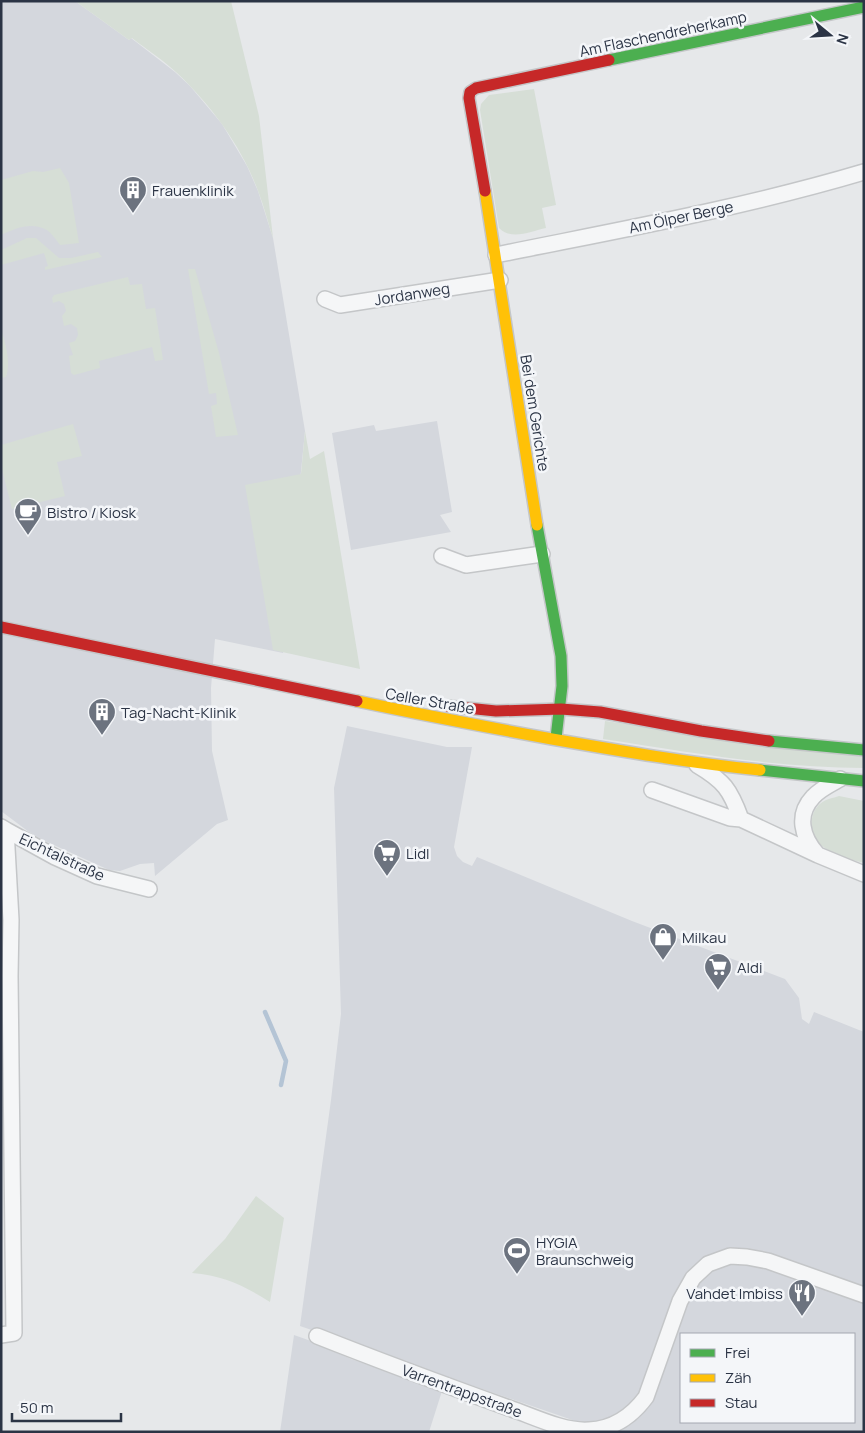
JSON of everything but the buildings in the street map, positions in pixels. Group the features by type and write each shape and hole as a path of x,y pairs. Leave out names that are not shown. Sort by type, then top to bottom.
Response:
{"main road":[{"name":"Am Flaschendreherkamp","path":"470,92 476,88 864,7"},
{"name":"Bei dem Gerichte","path":"470,92 542,554 560,656 561,709 556,738"},
{"name":"Celler Straße","path":"1,627 301,688 426,716 694,763 864,781"},
{"name":"Celler Straße","path":"436,703 496,711 561,709 600,712 701,731 775,742 864,750"}],"street":[{"name":"Am Ölper Berge","path":"496,255 718,210 864,172"},
{"name":"Jordanweg","path":"325,299 340,305 500,280"},
{"path":"442,556 466,565 542,554"},
{"name":"Celler Straße","path":"694,763 717,777 733,798 740,819"},
{"path":"818,855 809,845 804,835 803,818 806,807 812,797 840,779"},
{"path":"652,790 730,818 740,819 864,874"},
{"name":"Eichtalstraße","path":"4,829 55,857 97,876 149,889"},
{"name":"Eichtalstraße","path":"4,829 8,1334"},
{"name":"Varrentrappstraße","path":"316,1336 542,1420 568,1428 588,1430 608,1427 621,1421 636,1410 646,1397 680,1301 693,1278 708,1264 730,1256 768,1261 864,1295"}],"shaded area":[{"path":"1,1 75,1 129,40 131,38 175,72 190,86 222,124 247,166 258,191 273,238 305,431 283,653 215,639 211,688 212,751 228,820 217,824 155,876 154,863 140,864 120,871 109,870 45,841 29,832 1,811"},
{"path":"75,1 231,1 259,116 273,238 260,197 243,158 224,127 202,99 190,85 160,59 132,38 129,40"},
{"path":"534,89 556,205 542,208 546,228 516,235 504,232 499,228 480,110 481,104 489,95"},
{"path":"60,168 69,183 79,243 60,245 47,230 34,226 17,228 1,235 1,180 33,171 43,172"},
{"path":"27,238 36,238 59,258 71,258 98,252 102,257 45,270 45,267 48,266 44,253 1,265 1,250"},
{"path":"188,269 195,269 219,353 238,435 216,437 211,406 217,404 216,393 209,394"},
{"path":"128,277 130,285 142,284 146,309 155,308 163,360 155,361 152,347 99,361 100,368 74,375 71,373 69,356 73,355 69,343 75,341 78,335 77,328 71,324 64,326 62,316 66,311 64,304 59,301 53,303 52,298 54,295"},
{"path":"1,330 6,347 8,366 6,377 1,378"},
{"path":"437,421 452,512 440,515 451,532 351,550 332,433 374,425 376,431"},
{"path":"73,424 82,456 57,462 65,496 12,509 1,465 1,445"},
{"path":"305,431 310,459 324,451 360,669 273,650 245,485 301,474"},
{"path":"605,721 864,757 864,768 765,762 603,739"},
{"path":"347,726 447,747 472,747 454,847 457,856 463,862 472,866 477,857 632,921 785,979 799,998 802,1019 809,1024 814,1012 864,1032 864,1432 607,1432 300,1326 341,1014 334,788"},
{"path":"839,796 864,801 864,863 830,851 821,845 812,830 812,818 817,807 825,800"},
{"path":"256,1196 284,1218 270,1302 233,1282 214,1276 192,1273 225,1239"},
{"path":"294,1335 351,1359 442,1391 429,1432 280,1432"}],"waterway":[{"path":"265,1012 286,1061 281,1085"}],"traffic: fast":[{"path":"609,60 864,7"},
{"path":"537,525 561,656 562,686 556,738"},
{"path":"769,741 864,750"},
{"path":"760,770 864,781"}],"traffic: slow":[{"path":"485,191 537,525"},
{"path":"357,701 454,721 578,743 682,760 760,770"}],"traffic: jam":[{"path":"485,191 469,98 470,92 476,88 609,60"},
{"path":"1,627 357,701"},
{"path":"447,706 496,711 561,709 600,712 701,731 769,741"}],"place":[{"name":"Frauenklinik","path":"133,214"},
{"name":"Bistro / Kiosk","path":"28,536"},
{"name":"Tag-Nacht-Klinik","path":"102,736"},
{"name":"Lidl","path":"387,877"},
{"name":"Milkau","path":"663,961"},
{"name":"Aldi","path":"718,991"},
{"name":"HYGIA Braunschweig","path":"517,1275"},
{"name":"Vahdet Imbiss","path":"802,1317"}]}
